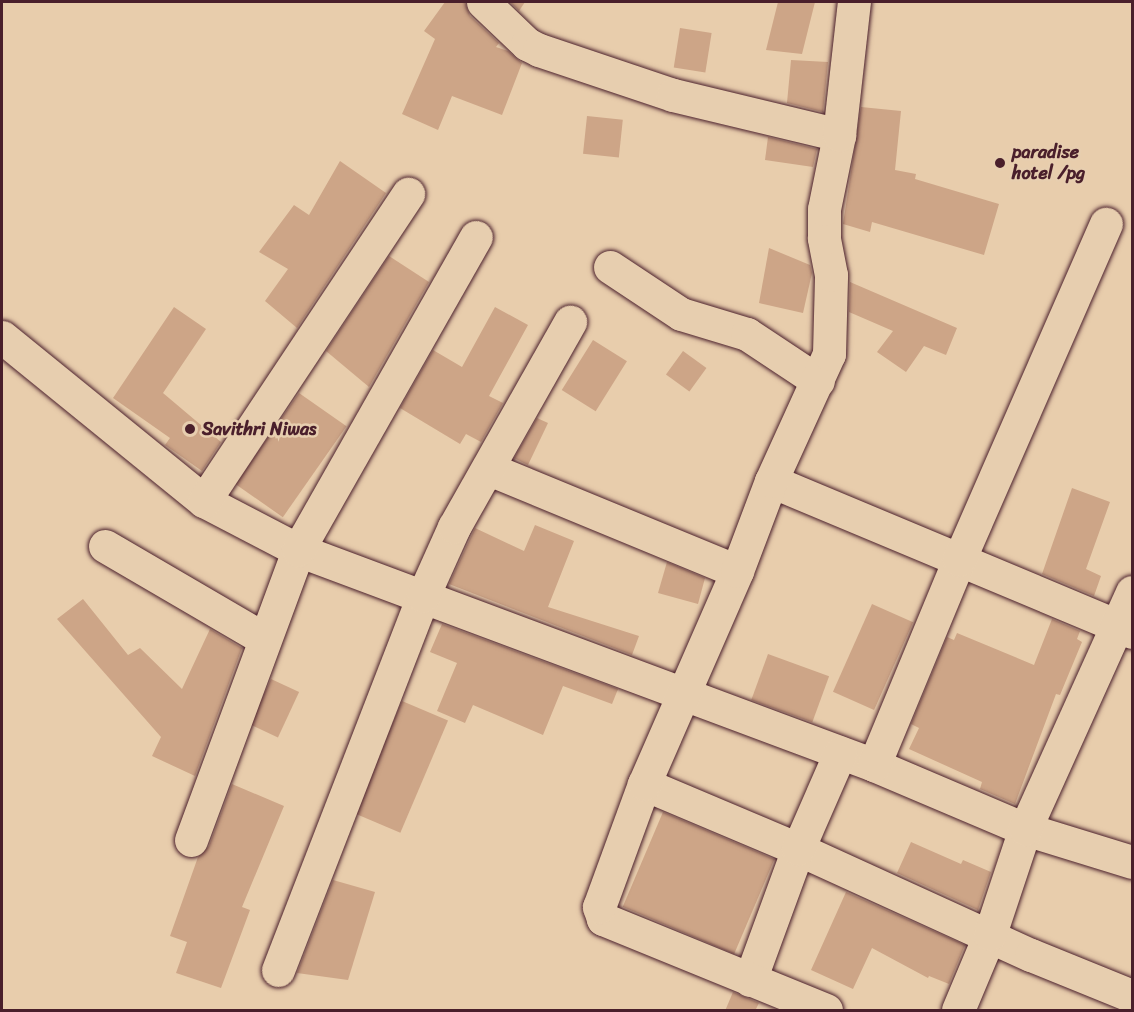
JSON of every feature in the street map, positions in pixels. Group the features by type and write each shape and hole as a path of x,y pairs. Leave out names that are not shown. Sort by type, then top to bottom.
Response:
{"street":[{"path":"483,2 522,39 539,50 673,96 839,135"},
{"path":"826,1011 603,919 599,908 644,784 686,694 737,571 771,480 818,381 830,345 831,275 824,238 824,209 839,135 854,2"},
{"path":"204,501 408,194"},
{"path":"874,765 959,560 1106,224"},
{"path":"191,840 298,550 476,237"},
{"path":"610,267 681,314 747,334 818,381"},
{"path":"278,970 423,596 454,527 489,469 570,322"},
{"path":"2,338 204,501 298,550 874,765 1025,829 1132,862"},
{"path":"489,469 737,571"},
{"path":"771,480 1125,629"},
{"path":"105,546 264,639"},
{"path":"958,1011 990,934 1025,829 1125,629 1132,592"},
{"path":"750,980 798,849 840,753"},
{"path":"644,784 798,849 990,934 1031,955 1132,996"}],"building":[{"path":"445,2 465,2 470,16 499,43 496,47 508,51 522,63 502,115 452,96 438,130 402,114 435,39 424,31"},
{"path":"510,2 525,2 519,11"},
{"path":"778,2 815,2 802,54 766,50"},
{"path":"680,28 712,33 705,73 674,68"},
{"path":"791,60 828,62 823,112 787,103"},
{"path":"861,107 901,111 895,170 916,174 915,179 999,204 984,255 872,222 870,232 843,224"},
{"path":"587,116 623,120 619,158 583,154"},
{"path":"768,137 817,149 813,167 765,160"},
{"path":"340,161 386,193 297,328 265,301 288,269 259,252 294,205 309,215"},
{"path":"769,248 810,265 812,273 803,313 759,303"},
{"path":"389,256 429,282 369,387 326,351"},
{"path":"850,282 957,328 946,355 924,346 906,372 877,352 893,331 849,312"},
{"path":"174,307 206,329 163,393 221,442 202,471 165,445 170,438 113,398"},
{"path":"495,307 528,325 489,396 503,403 481,442 466,434 460,444 400,408 433,350 462,367"},
{"path":"593,340 627,361 596,411 562,390"},
{"path":"683,351 706,368 689,392 666,374"},
{"path":"299,393 347,426 283,517 235,484"},
{"path":"537,418 548,423 528,465 514,458"},
{"path":"1072,488 1110,502 1086,569 1101,576 1094,596 1042,574"},
{"path":"535,525 574,541 548,607 639,636 632,655 449,584 475,528 524,551"},
{"path":"667,562 705,578 698,604 658,593"},
{"path":"83,599 128,655 140,648 182,689 210,629 242,648 195,776 152,756 161,737 57,619"},
{"path":"872,604 913,622 874,710 833,692"},
{"path":"1052,619 1080,631 1077,639 1082,642 1060,695 1056,694 1015,804 980,789 982,782 909,749 919,728 911,724 947,637 954,640 957,633 1034,665"},
{"path":"442,624 618,689 612,704 563,686 543,735 473,705 465,723 437,711 457,663 430,652"},
{"path":"768,654 829,676 812,722 751,700"},
{"path":"271,679 299,692 278,737 250,724"},
{"path":"402,701 448,721 400,833 354,813"},
{"path":"232,784 284,806 242,907 250,910 221,988 176,973 187,942 170,936 198,857 209,846"},
{"path":"663,812 774,859 734,954 623,907"},
{"path":"911,842 961,864 963,860 991,872 978,910 897,873"},
{"path":"333,880 375,892 348,980 297,973"},
{"path":"846,892 965,945 949,984 929,976 928,978 872,948 853,989 811,970"},
{"path":"733,992 759,1003 755,1011 725,1011"}],"place":[{"name":"paradise hotel /pg","path":"1000,163"},
{"name":"Savithri Niwas","path":"190,429"}]}
